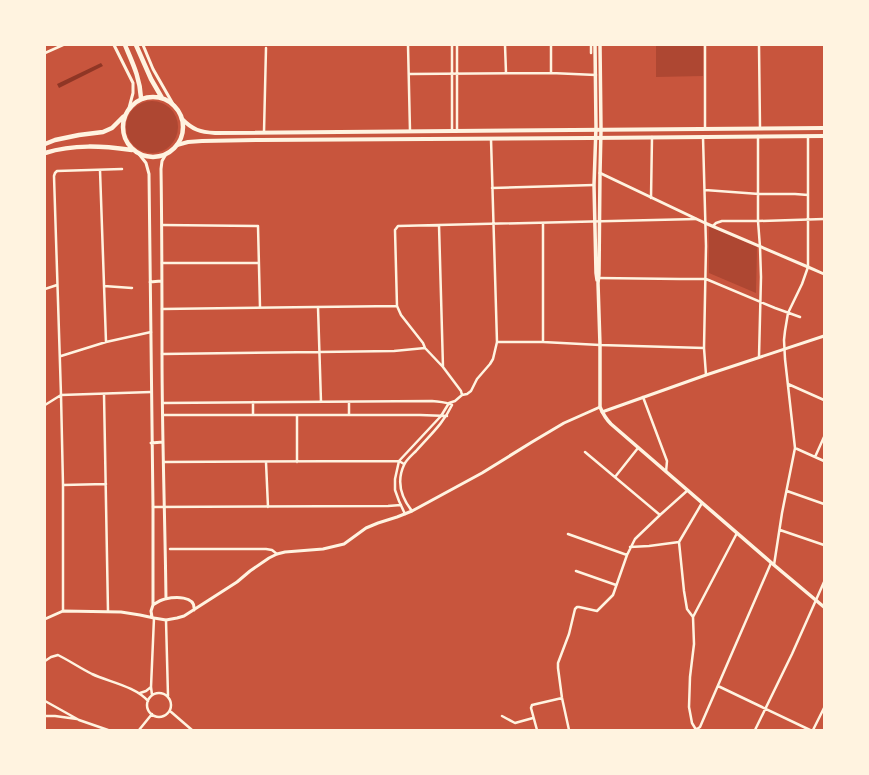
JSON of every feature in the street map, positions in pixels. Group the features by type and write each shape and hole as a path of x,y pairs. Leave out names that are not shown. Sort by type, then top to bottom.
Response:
{"highway":[{"path":"125,45 137,72 141,98"},
{"path":"136,45 142,62 162,98"},
{"path":"45,144 55,140 79,135 103,132 112,128 124,116 134,102 148,96 162,98 173,104 182,120 183,126 180,139 172,150 158,157 148,157 139,154 127,143 123,134 122,125 124,116"},
{"path":"45,153 73,147 133,150"}],"main road":[{"path":"595,45 596,138 594,186 597,221 600,407 602,412 608,421 638,448 824,607"},
{"path":"597,221 601,138 600,45"},
{"path":"182,120 195,130 215,133 824,128"},
{"path":"177,145 188,142 202,141 260,140 824,136"}],"street":[{"path":"45,53 63,45"},
{"path":"114,45 132,83 129,108"},
{"path":"143,45 153,69 173,104"},
{"path":"408,45 410,132"},
{"path":"452,45 452,131"},
{"path":"457,45 457,131"},
{"path":"505,45 506,74"},
{"path":"551,45 551,73"},
{"path":"591,45 591,53"},
{"path":"705,45 705,129"},
{"path":"758,45 760,128"},
{"path":"264,133 266,48"},
{"path":"409,74 551,73 596,75"},
{"path":"452,97 457,97"},
{"path":"758,136 758,221 760,247 759,357"},
{"path":"737,533 693,617 694,644 690,677 689,707 695,728 698,729 773,564 780,530 795,448 784,359 784,340 788,313 802,284 808,267 808,136"},
{"path":"651,198 652,137"},
{"path":"703,137 706,279 704,348 706,375"},
{"path":"406,514 395,490 395,479 399,461 441,416 449,403 471,391 477,379 493,359 497,342 491,138"},
{"path":"139,154 146,164 149,174 153,605 151,610 153,618 152,695"},
{"path":"166,154 162,161 161,169 161,281 166,599"},
{"path":"63,611 62,395 54,176 57,172 122,169"},
{"path":"100,170 106,342"},
{"path":"600,173 705,223 824,274"},
{"path":"492,188 594,186"},
{"path":"705,190 758,194 808,195"},
{"path":"462,395 461,391 443,367 425,348 423,343 400,315 397,306 396,230 398,226 493,225 699,219"},
{"path":"713,226 722,221 824,219"},
{"path":"543,223 543,342"},
{"path":"162,225 258,226 260,307"},
{"path":"439,225 443,367"},
{"path":"161,264 259,263"},
{"path":"598,279 706,279 800,317"},
{"path":"150,282 161,281"},
{"path":"45,289 57,285"},
{"path":"104,286 132,288"},
{"path":"162,309 397,306"},
{"path":"318,307 321,402"},
{"path":"61,356 106,342 151,332"},
{"path":"602,412 706,375 824,336"},
{"path":"497,342 543,342 704,348"},
{"path":"162,354 394,351 425,348"},
{"path":"788,384 824,400"},
{"path":"45,405 62,395 151,392"},
{"path":"104,394 108,611"},
{"path":"644,397 666,461 666,472"},
{"path":"163,403 432,401 449,403 452,405"},
{"path":"412,512 405,502 401,490 400,480 404,464 442,423 454,401"},
{"path":"253,402 253,415"},
{"path":"349,402 349,415"},
{"path":"45,619 63,611 108,611 166,620 184,616 237,582 269,558 285,552 323,549 341,545 366,528 412,512 482,473 564,423 600,407"},
{"path":"163,415 447,416"},
{"path":"296,462 297,415"},
{"path":"815,457 824,437"},
{"path":"152,443 163,442"},
{"path":"615,477 638,448"},
{"path":"795,448 824,462"},
{"path":"584,452 660,515"},
{"path":"164,462 399,461 404,464"},
{"path":"266,462 268,507"},
{"path":"397,471 402,472"},
{"path":"63,485 106,484"},
{"path":"570,730 562,698 558,666 576,609 579,607 597,611 613,595 630,547 638,536 688,490"},
{"path":"787,490 824,504"},
{"path":"693,617 687,609 679,542 702,502"},
{"path":"152,507 401,505"},
{"path":"780,530 824,544"},
{"path":"568,534 627,555"},
{"path":"630,547 679,542"},
{"path":"170,549 266,548 277,554"},
{"path":"576,571 616,584"},
{"path":"755,730 824,582"},
{"path":"153,605 166,599 186,598 190,599 194,606 194,610"},
{"path":"140,615 151,610"},
{"path":"166,620 168,696 171,706 170,711 163,716 159,717 152,714 148,708 148,701 152,695 159,693 168,696"},
{"path":"45,661 58,655 92,674 125,686 143,696 148,701"},
{"path":"718,686 812,730 824,708"},
{"path":"138,693 146,691 151,687"},
{"path":"537,730 531,706 562,698"},
{"path":"45,701 79,720"},
{"path":"170,711 192,730"},
{"path":"139,730 152,714"},
{"path":"45,716 79,720 108,730"},
{"path":"502,716 515,723 533,718"}],"shaded area":[{"path":"656,45 703,45 703,76 656,77"},
{"path":"101,63 103,66 59,88 57,84"},
{"path":"152,101 166,105 174,113 178,127 174,141 166,149 152,153 138,149 130,141 126,127 130,113 138,105"},
{"path":"709,226 757,247 756,293 709,273"}]}
